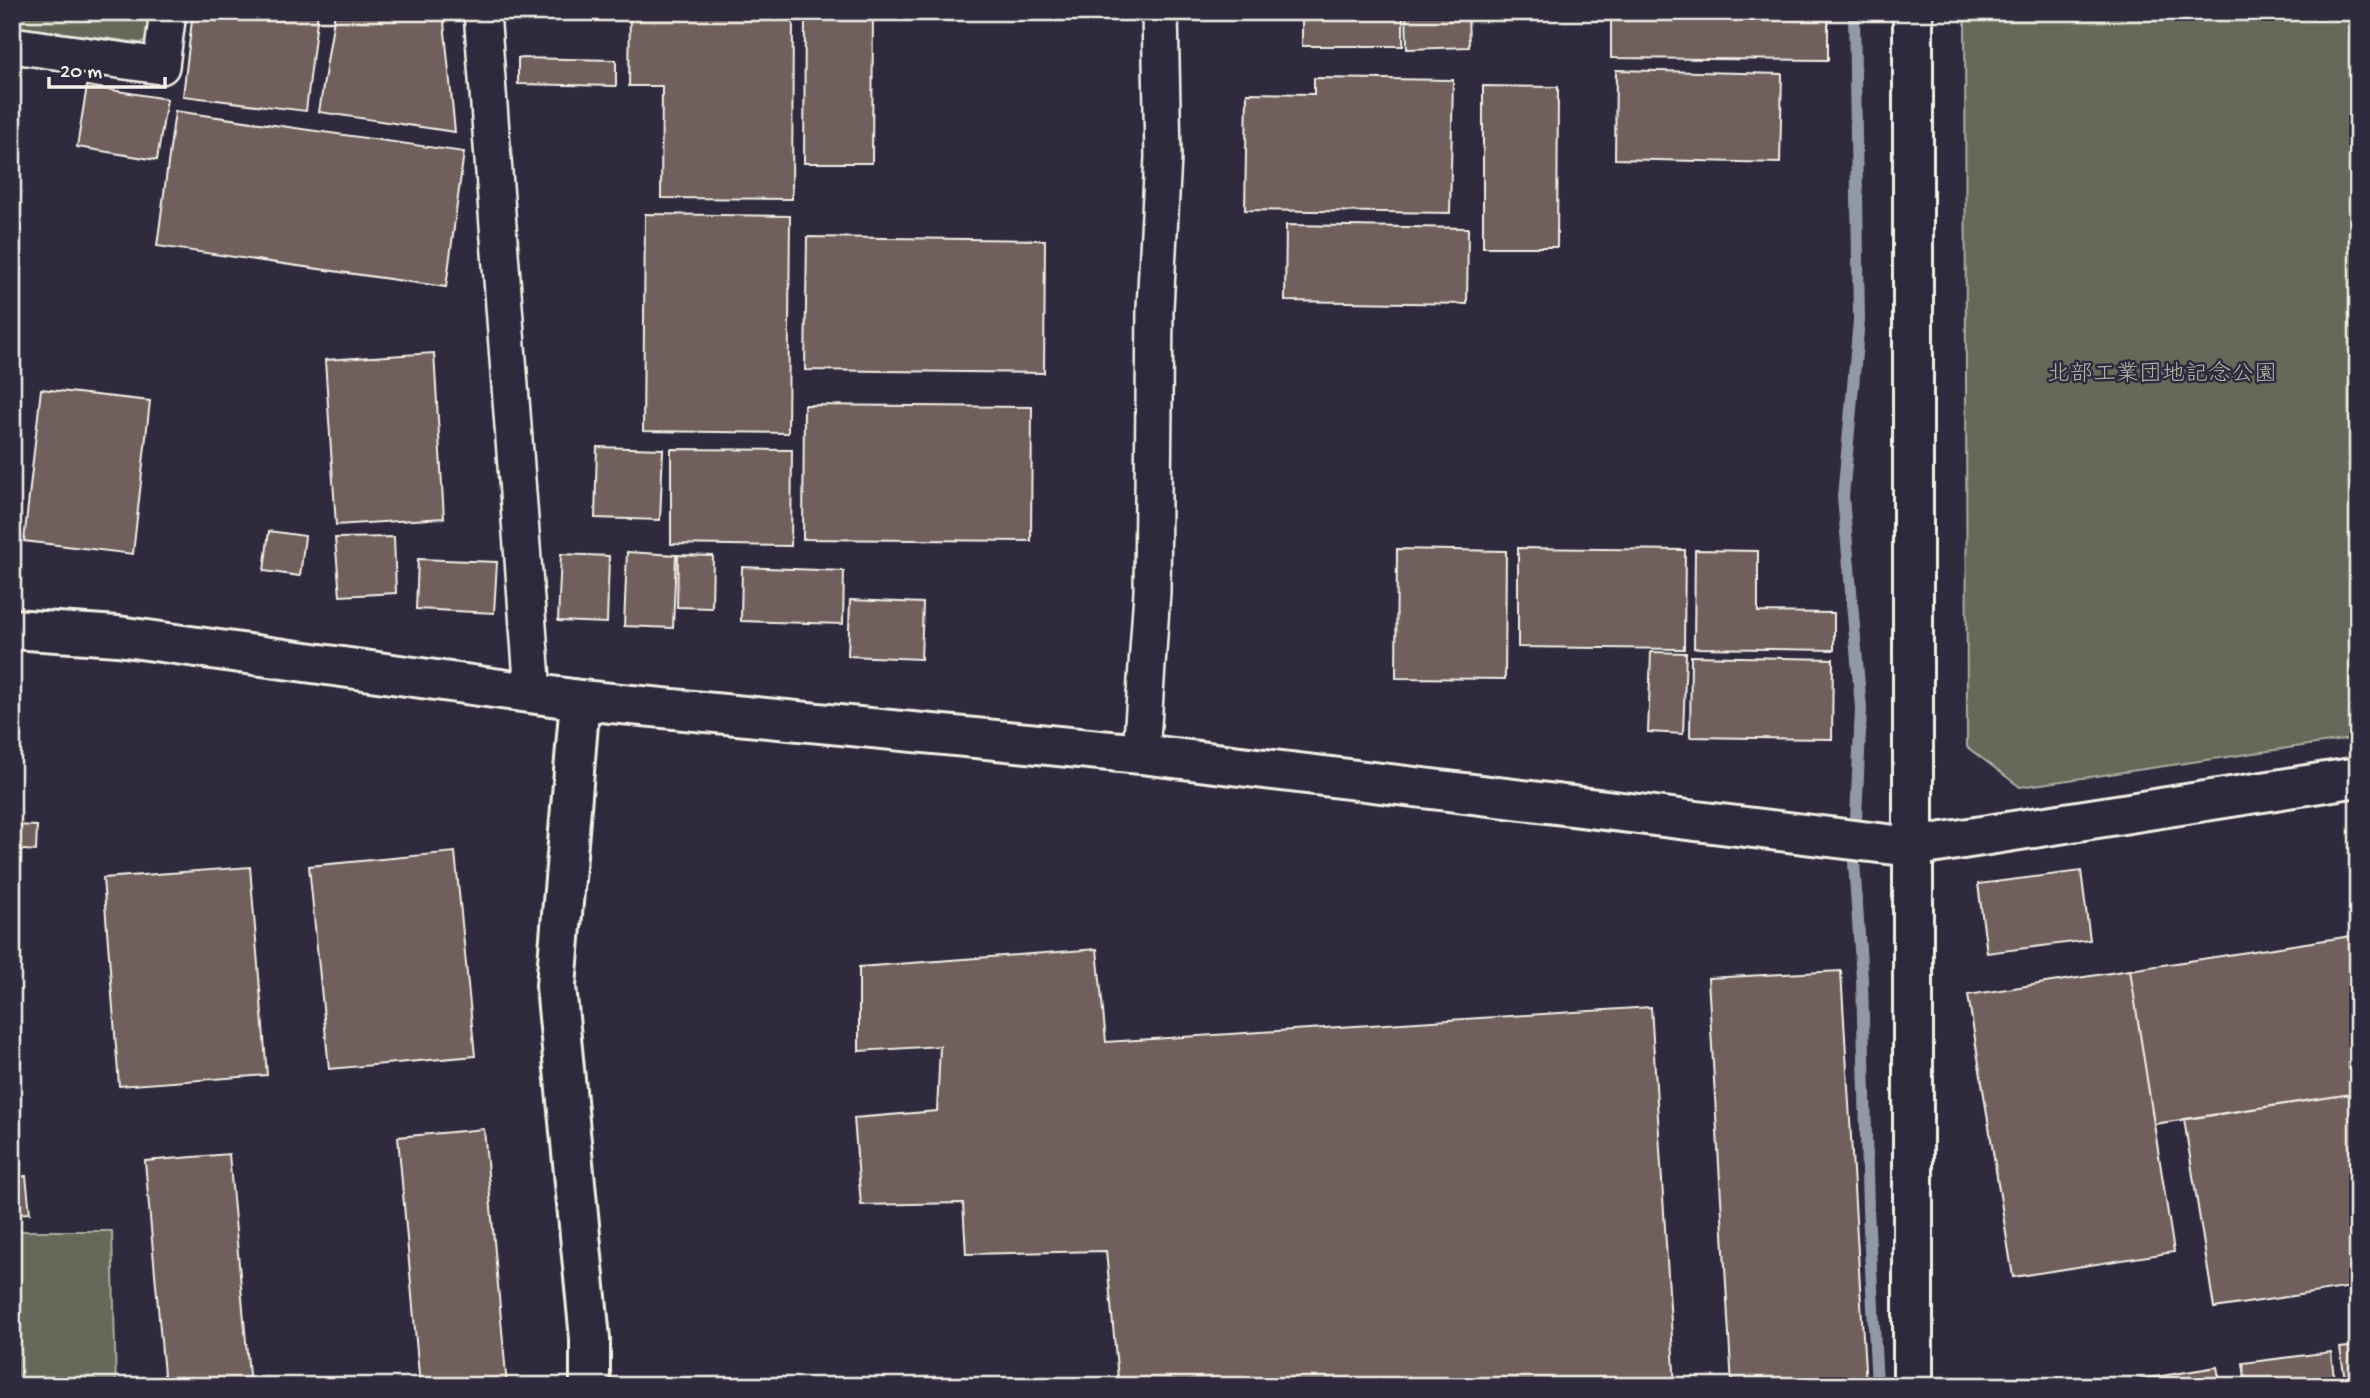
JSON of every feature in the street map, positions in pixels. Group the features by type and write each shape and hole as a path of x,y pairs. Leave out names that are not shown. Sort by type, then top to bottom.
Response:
{"street":[{"path":"12,45 161,66 168,12"},
{"path":"482,12 533,693"},
{"path":"1141,754 1152,592 1155,308 1163,157 1160,12"},
{"path":"1913,12 1913,1386"},
{"path":"12,629 118,636 580,699 1141,754 1912,847 2358,777"},
{"path":"580,699 556,986 590,1339 590,1386"}],"green space":[{"path":"12,12 158,12 156,31 141,43 12,26"},
{"name":"北部工業団地記念公園","path":"1965,12 2358,12 2358,738 2020,787 1967,747"},
{"path":"12,1231 112,1231 116,1386 12,1386"}],"building":[{"path":"193,12 318,12 306,111 183,96"},
{"path":"335,12 443,12 455,132 319,112"},
{"path":"630,12 793,12 792,199 661,198 662,86 629,86"},
{"path":"805,12 873,12 872,163 804,163"},
{"path":"1302,12 1403,12 1403,46 1302,46"},
{"path":"1406,12 1468,12 1469,47 1407,49"},
{"path":"1611,12 1828,12 1828,60 1611,58"},
{"path":"518,58 616,60 616,86 518,84"},
{"path":"1616,70 1782,74 1780,163 1615,159"},
{"path":"1314,78 1453,80 1450,213 1245,210 1247,93 1314,94"},
{"path":"87,86 167,99 157,160 77,147"},
{"path":"1483,86 1558,87 1557,247 1483,247"},
{"path":"175,111 464,152 446,287 157,246"},
{"path":"645,214 790,216 788,433 643,431"},
{"path":"1286,225 1468,228 1467,304 1285,301"},
{"path":"807,237 1045,240 1044,373 805,370"},
{"path":"434,353 444,518 336,525 325,360"},
{"path":"41,389 150,401 133,554 24,541"},
{"path":"804,405 1032,407 1031,541 803,539"},
{"path":"597,447 663,449 660,520 595,518"},
{"path":"671,449 792,450 791,546 671,544"},
{"path":"269,531 305,536 300,576 264,571"},
{"path":"394,537 396,593 340,596 335,538"},
{"path":"1518,548 1685,550 1684,649 1518,647"},
{"path":"1397,549 1506,551 1505,679 1396,678"},
{"path":"1695,550 1758,551 1758,612 1834,613 1834,650 1694,648"},
{"path":"627,552 676,555 673,628 624,626"},
{"path":"561,554 609,556 607,623 558,621"},
{"path":"678,555 713,556 712,608 677,607"},
{"path":"418,559 497,562 494,613 416,609"},
{"path":"742,567 844,571 843,624 741,621"},
{"path":"850,600 923,603 921,659 848,656"},
{"path":"1651,652 1686,653 1683,734 1648,732"},
{"path":"1691,656 1833,659 1832,739 1690,737"},
{"path":"12,825 37,826 36,851 12,849"},
{"path":"455,852 475,1056 329,1069 309,866"},
{"path":"250,867 267,1075 119,1086 103,878"},
{"path":"2081,871 2090,940 1987,953 1978,884"},
{"path":"2358,935 2358,1093 2154,1124 2130,970"},
{"path":"1097,949 1106,1042 1651,1007 1675,1386 1032,1386 1118,1379 1106,1251 966,1254 963,1203 861,1205 854,1118 937,1111 940,1046 859,1051 859,967"},
{"path":"2130,970 2174,1252 2013,1277 1968,995"},
{"path":"1841,971 1866,1386 1732,1386 1708,978"},
{"path":"2358,1093 2358,1286 2214,1308 2184,1119"},
{"path":"484,1129 507,1386 420,1386 398,1137"},
{"path":"229,1154 250,1386 165,1386 145,1161"},
{"path":"26,1176 30,1213 12,1214 12,1178"},
{"path":"2358,1346 2358,1386 2346,1386 2340,1348"},
{"path":"2331,1352 2335,1386 2246,1386 2243,1363"},
{"path":"2217,1367 2221,1386 2101,1386"}],"waterway":[{"path":"1854,12 1859,320 1843,497 1861,708 1854,862 1862,979 1868,1209 1877,1386"}]}
